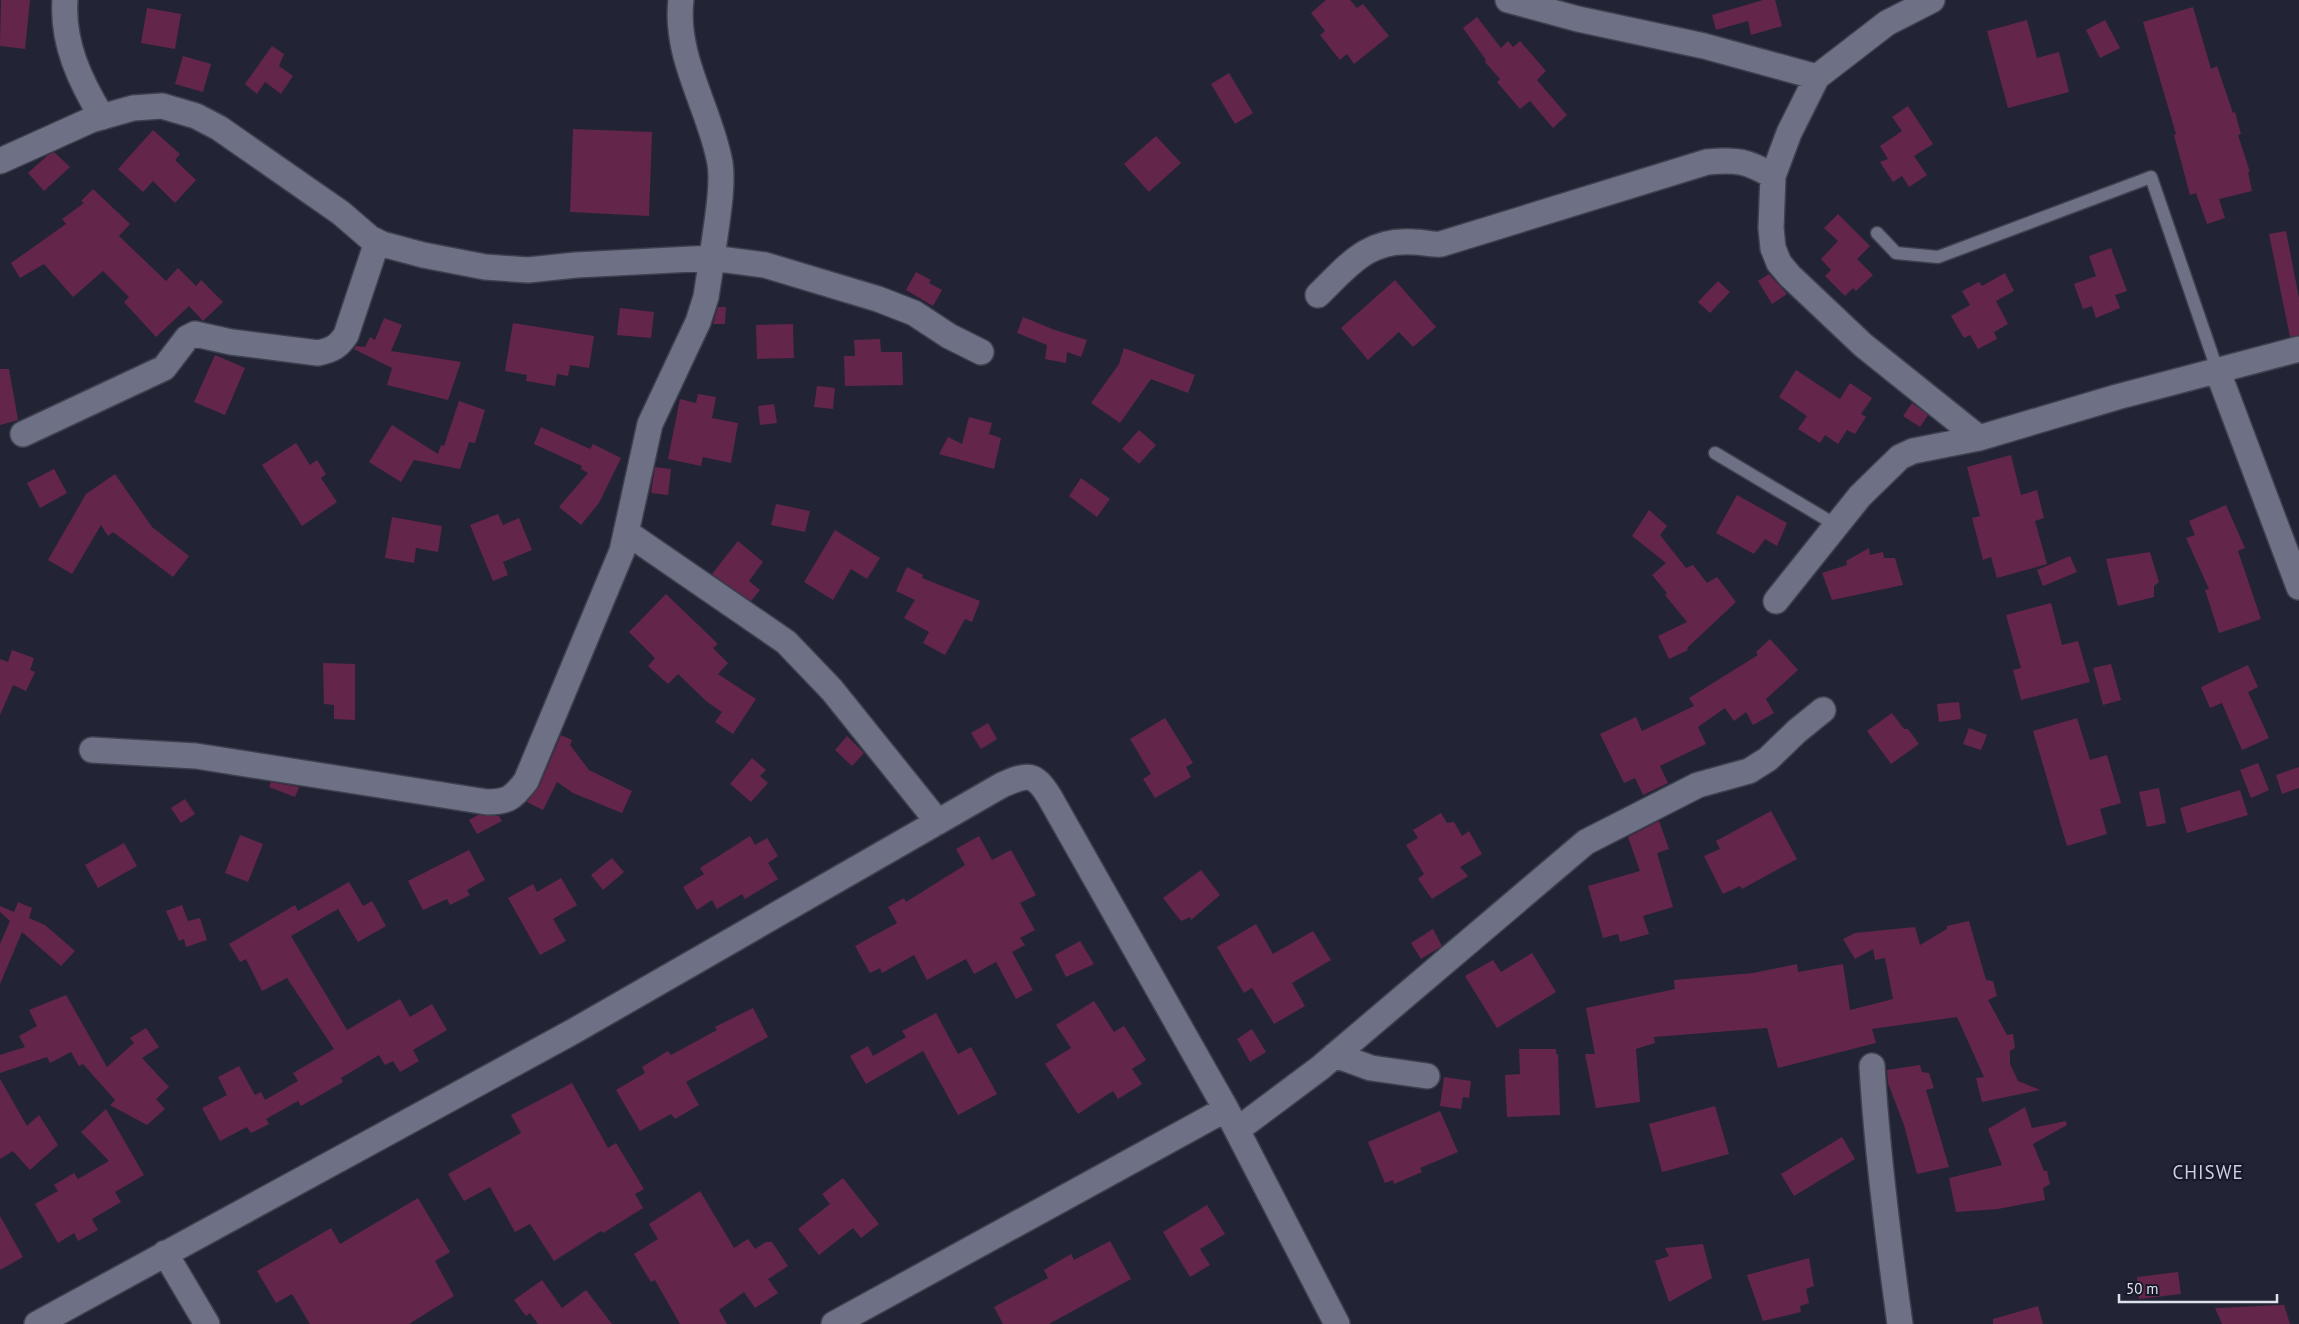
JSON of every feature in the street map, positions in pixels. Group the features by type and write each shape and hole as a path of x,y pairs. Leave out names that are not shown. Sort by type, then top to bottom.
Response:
{"street":[{"path":"65,0 68,45 84,88 102,117"},
{"path":"92,750 196,756 487,802 504,802 517,794 526,781 622,551 650,424 698,322 706,297 712,258 720,165 701,98 684,52 680,30 681,0"},
{"path":"1508,0 1578,19 1704,46 1817,77"},
{"path":"1932,0 1888,23 1817,77 1789,132 1773,176 1771,228 1773,248 1779,263 1863,345 1979,438"},
{"path":"0,161 102,117 133,108 162,106 196,116 219,128 266,159 377,242 423,255 485,267 528,270 576,265 712,258 765,266 878,299 914,313 949,336 981,352"},
{"path":"1318,295 1362,253 1381,245 1415,242 1428,245 1441,244 1707,162 1733,160 1755,166 1773,176"},
{"path":"23,434 164,368 187,338 195,334 231,342 318,353 332,350 339,345 346,335 377,242"},
{"path":"1776,601 1860,496 1885,469 1900,457 1913,452 1979,438 2117,397 2299,350"},
{"path":"2218,372 2299,588"},
{"path":"626,532 786,642 838,698 938,822"},
{"path":"834,1324 1232,1120 1335,1055 1586,842 1698,785 1749,771 1768,759 1797,731 1823,710"},
{"path":"37,1324 574,1031 938,822 1021,777 1032,777 1041,783 1232,1120 1337,1324"},
{"path":"1335,1055 1371,1068 1427,1076"},
{"path":"1872,1066 1884,1203 1900,1324"},
{"path":"166,1253 207,1324"}],"lane":[{"path":"1877,233 1896,253 1938,257 2151,177 2218,372"},
{"path":"1715,453 1836,526"}],"building":[{"path":"1,0 30,0 25,49 0,46"},
{"path":"1326,0 1350,0 1357,8 1363,4 1389,36 1354,64 1347,54 1340,60 1320,35 1325,31 1311,13"},
{"path":"1763,0 1775,0 1782,26 1751,35 1748,21 1716,30 1712,15"},
{"path":"2193,7 2211,69 2217,66 2233,113 2235,112 2241,134 2238,135 2250,172 2248,172 2252,191 2219,199 2225,218 2207,224 2196,193 2190,195 2174,135 2176,134 2143,22"},
{"path":"147,8 181,14 175,49 141,43"},
{"path":"1477,17 1501,48 1508,41 1513,47 1520,41 1546,71 1537,80 1567,115 1553,128 1530,101 1520,109 1497,82 1500,79 1485,62 1486,60 1463,28"},
{"path":"2027,20 2037,58 2059,52 2069,92 2008,108 1987,31"},
{"path":"2105,20 2120,48 2100,58 2086,30"},
{"path":"272,46 284,54 279,66 293,76 281,94 265,82 257,94 245,84"},
{"path":"183,56 211,64 203,92 175,84"},
{"path":"1229,73 1253,113 1235,124 1211,84"},
{"path":"1908,106 1933,144 1914,156 1927,175 1909,187 1902,176 1893,182 1880,162 1888,159 1880,146 1902,131 1892,117"},
{"path":"573,129 652,132 649,216 570,212"},
{"path":"153,130 180,154 175,160 196,180 175,203 153,181 143,192 118,169"},
{"path":"1156,136 1181,163 1149,192 1124,164"},
{"path":"54,152 70,167 44,191 28,173"},
{"path":"93,189 130,224 119,236 166,281 178,268 196,286 201,280 223,302 203,321 189,306 156,337 124,302 129,297 103,271 73,297 44,264 20,278 11,263 66,224 62,219 84,203 81,201"},
{"path":"1838,214 1870,246 1857,259 1873,275 1856,291 1853,288 1845,296 1825,276 1831,270 1821,259 1838,241 1824,228"},
{"path":"2286,231 2299,298 2299,335 2290,337 2269,234"},
{"path":"2111,248 2127,291 2115,295 2120,308 2096,318 2092,306 2083,309 2074,284 2096,276 2089,256"},
{"path":"916,272 931,280 929,283 942,290 933,306 906,290"},
{"path":"2005,273 2014,291 1996,301 2008,324 1994,332 1997,339 1978,349 1970,335 1964,338 1951,316 1970,305 1962,291 1979,282 1982,286"},
{"path":"1769,274 1787,294 1772,304 1758,281"},
{"path":"1395,280 1436,327 1413,347 1399,332 1368,360 1341,328"},
{"path":"1718,281 1730,292 1710,313 1698,302"},
{"path":"718,307 726,307 725,324 713,324"},
{"path":"620,308 654,312 651,338 617,335"},
{"path":"1023,317 1087,340 1081,357 1067,352 1066,363 1045,359 1047,345 1017,333"},
{"path":"384,318 402,325 391,351 461,362 448,400 387,385 392,368 354,349 356,346 365,347 370,337 375,340"},
{"path":"513,323 594,336 589,368 570,365 568,376 557,374 555,386 526,381 527,375 505,371"},
{"path":"793,324 794,358 757,359 756,325"},
{"path":"880,339 881,352 902,352 903,385 845,386 844,356 855,356 854,340"},
{"path":"1124,348 1195,375 1188,393 1151,379 1120,423 1091,403 1119,364"},
{"path":"215,355 245,368 225,415 194,402"},
{"path":"0,369 9,369 18,420 0,425"},
{"path":"1796,370 1840,399 1850,383 1872,398 1861,414 1866,417 1855,434 1847,430 1838,444 1825,435 1820,443 1798,429 1807,416 1779,397"},
{"path":"817,386 835,388 833,409 814,407"},
{"path":"698,394 716,397 712,418 738,423 731,463 703,457 701,466 668,459 680,399 696,403"},
{"path":"459,401 485,410 475,443 469,442 460,469 414,460 401,482 369,462 392,425 438,454 441,445 444,446"},
{"path":"1912,403 1928,415 1920,427 1903,416"},
{"path":"774,404 777,423 760,425 758,406"},
{"path":"969,417 992,423 989,434 1001,438 994,469 939,454 948,437 962,444"},
{"path":"541,427 590,449 593,444 621,458 599,503 581,525 559,507 588,473 581,469 582,466 534,444"},
{"path":"1139,430 1156,445 1139,464 1122,449"},
{"path":"296,443 310,465 317,460 326,474 321,478 337,502 302,526 262,465"},
{"path":"2011,455 2021,495 2037,490 2044,518 2035,521 2047,564 1997,578 1991,557 1983,560 1972,518 1980,516 1967,467"},
{"path":"655,467 671,469 668,495 651,493"},
{"path":"54,469 67,493 40,508 27,483"},
{"path":"115,474 152,527 189,556 173,577 113,532 108,536 101,525 72,574 48,560 86,494"},
{"path":"1081,478 1110,499 1097,517 1069,496"},
{"path":"1737,495 1787,523 1777,546 1765,539 1754,554 1716,533"},
{"path":"776,504 810,511 805,532 771,525"},
{"path":"2226,505 2245,548 2238,551 2261,619 2219,633 2205,590 2209,589 2186,538 2195,535 2189,521"},
{"path":"1649,510 1667,526 1660,535 1686,568 1693,565 1707,583 1717,577 1736,602 1687,648 1688,650 1669,659 1658,636 1687,622 1665,595 1667,593 1652,575 1666,563 1632,536"},
{"path":"498,514 503,525 519,518 532,550 503,562 508,575 493,581 470,525"},
{"path":"392,517 442,526 438,552 416,548 414,563 385,558"},
{"path":"835,530 880,558 867,579 851,569 833,600 804,582"},
{"path":"738,541 763,562 749,581 760,590 751,601 712,574"},
{"path":"1869,548 1870,555 1883,552 1884,558 1895,558 1903,585 1832,600 1822,573 1847,565 1846,561"},
{"path":"2150,552 2159,582 2154,586 2154,597 2118,606 2106,559"},
{"path":"2070,556 2077,572 2043,586 2037,570"},
{"path":"907,567 923,575 922,578 980,601 972,622 965,619 945,655 923,643 929,632 904,618 915,600 896,591"},
{"path":"666,594 718,644 713,648 728,663 718,674 756,699 733,734 715,722 722,712 706,701 678,674 668,684 648,666 655,658 629,632"},
{"path":"2051,603 2062,645 2078,641 2090,682 2021,700 2013,670 2021,668 2006,615"},
{"path":"1770,639 1798,670 1766,699 1774,713 1753,725 1746,712 1734,721 1725,708 1698,727 1706,744 1660,766 1668,783 1643,795 1635,778 1624,783 1600,734 1636,717 1642,731 1694,706 1689,698 1758,655 1756,652"},
{"path":"12,650 34,658 30,670 35,672 26,691 13,685 0,715 0,659 8,662"},
{"path":"323,663 355,664 355,720 334,719 334,705 324,704"},
{"path":"2111,664 2121,700 2103,705 2093,668"},
{"path":"2248,665 2258,687 2248,692 2269,738 2242,750 2222,703 2210,708 2201,687"},
{"path":"1959,702 1961,719 1939,722 1937,704"},
{"path":"1892,713 1904,729 1908,729 1919,744 1891,764 1867,731"},
{"path":"1165,718 1193,763 1186,767 1191,777 1155,798 1143,779 1151,774 1130,739"},
{"path":"2077,718 2090,760 2107,755 2121,803 2100,809 2107,834 2067,846 2033,731"},
{"path":"988,723 997,739 981,749 971,733"},
{"path":"1969,728 1987,735 1981,750 1963,744"},
{"path":"561,735 572,740 570,745 589,770 632,791 622,813 573,793 557,782 543,810 527,802 539,787"},
{"path":"847,736 864,753 852,766 835,750"},
{"path":"752,758 766,770 760,776 768,783 751,802 730,784"},
{"path":"2258,763 2269,790 2251,798 2240,770"},
{"path":"2299,767 2299,788 2282,794 2276,775"},
{"path":"271,782 299,787 295,797 269,787"},
{"path":"2159,788 2166,823 2147,827 2139,792"},
{"path":"2240,790 2248,815 2187,833 2180,808"},
{"path":"185,799 195,814 181,823 171,808"},
{"path":"1771,811 1797,859 1742,889 1740,886 1723,894 1704,856 1720,849 1716,841"},
{"path":"1441,813 1447,823 1454,822 1462,836 1469,831 1482,854 1460,867 1468,876 1432,899 1418,879 1424,874 1406,845 1418,838 1413,830"},
{"path":"478,815 499,816 502,821 477,834 469,820"},
{"path":"1659,821 1669,849 1657,853 1673,907 1643,916 1649,934 1620,942 1618,934 1603,938 1588,886 1640,871 1628,837"},
{"path":"240,835 263,844 248,882 225,873"},
{"path":"750,836 755,845 767,838 778,856 768,863 778,879 745,899 742,894 717,909 712,900 697,910 683,887 704,874 700,868"},
{"path":"979,836 992,860 1011,850 1036,895 1020,903 1035,930 1020,938 1025,945 1012,952 1033,990 1016,999 996,962 974,974 966,959 927,980 914,955 882,973 880,968 870,973 855,946 897,923 888,907 904,898 906,902 965,865 956,849"},
{"path":"124,843 137,866 98,888 85,865"},
{"path":"469,850 485,880 467,890 470,895 450,905 447,899 423,910 408,881"},
{"path":"612,858 624,872 603,890 591,875"},
{"path":"1201,870 1220,895 1191,920 1190,917 1181,921 1163,898"},
{"path":"561,878 577,905 553,919 566,941 540,955 508,898 533,884 537,892"},
{"path":"349,882 363,906 372,901 386,926 358,942 338,909 291,936 347,1030 400,999 410,1017 432,1004 447,1030 413,1050 419,1061 400,1072 393,1061 385,1065 379,1055 341,1078 343,1082 301,1106 298,1101 266,1119 269,1124 251,1133 247,1127 220,1141 202,1108 227,1095 218,1077 239,1066 255,1095 261,1092 265,1100 298,1081 293,1073 334,1049 287,978 262,991 246,959 240,962 229,944 295,905 298,911"},
{"path":"18,902 32,908 29,918 45,925 75,951 61,966 22,932 0,984 0,944 10,921 0,912 0,906 14,912"},
{"path":"182,905 188,921 200,918 207,940 186,947 184,939 179,941 166,911"},
{"path":"1969,921 1986,980 1993,981 1997,996 1988,1000 2007,1035 2013,1034 2015,1048 2010,1051 2010,1064 2018,1081 2040,1090 1982,1102 1976,1078 1984,1077 1957,1017 1872,1029 1876,1043 1778,1068 1767,1028 1654,1037 1655,1043 1636,1049 1640,1102 1596,1108 1585,1054 1595,1054 1586,1008 1675,989 1674,980 1753,973 1797,964 1798,972 1843,964 1850,1010 1893,999 1885,958 1875,960 1873,949 1855,959 1843,939 1855,933 1915,927 1920,945 1947,929 1947,926"},
{"path":"1256,924 1273,954 1313,931 1331,960 1292,983 1305,1006 1274,1024 1252,988 1244,993 1217,947"},
{"path":"1433,929 1442,946 1421,959 1411,943"},
{"path":"1080,941 1094,964 1066,977 1055,955"},
{"path":"1532,953 1556,992 1497,1028 1465,976 1493,960 1501,972"},
{"path":"66,995 107,1067 134,1043 130,1038 146,1028 159,1047 142,1058 169,1087 156,1099 165,1109 147,1125 110,1105 115,1100 83,1064 79,1066 71,1052 50,1063 47,1057 0,1073 0,1055 25,1047 19,1036 37,1026 29,1010"},
{"path":"1094,1001 1114,1032 1124,1026 1146,1060 1132,1069 1142,1084 1118,1099 1113,1091 1078,1114 1045,1064 1071,1048 1056,1025"},
{"path":"753,1008 768,1037 686,1082 699,1105 675,1119 671,1114 640,1131 616,1090 645,1073 642,1067 668,1051 671,1055 717,1030 715,1027"},
{"path":"936,1013 958,1054 971,1047 997,1094 958,1115 923,1051 866,1084 850,1056 868,1046 873,1056 906,1037 902,1031"},
{"path":"1252,1029 1266,1052 1250,1062 1237,1039"},
{"path":"1519,1049 1556,1049 1556,1054 1558,1054 1560,1115 1507,1117 1505,1075 1520,1074"},
{"path":"1920,1065 1922,1072 1929,1073 1934,1088 1926,1090 1949,1167 1917,1174 1904,1125 1888,1083 1887,1070"},
{"path":"1444,1077 1471,1081 1469,1098 1463,1097 1461,1109 1440,1106"},
{"path":"0,1079 27,1126 39,1115 58,1145 30,1170 13,1151 0,1159"},
{"path":"572,1083 608,1148 616,1143 644,1189 635,1194 643,1208 603,1233 601,1231 554,1261 530,1224 515,1232 490,1187 464,1201 448,1174 521,1133 511,1115"},
{"path":"1715,1106 1729,1154 1662,1172 1649,1124"},
{"path":"2025,1107 2032,1128 2066,1121 2067,1125 2033,1144 2044,1171 2047,1171 2050,1184 2043,1188 2045,1200 1998,1209 1956,1212 1949,1178 2002,1165 1988,1129"},
{"path":"106,1109 144,1175 115,1192 121,1202 92,1219 98,1230 78,1241 74,1233 58,1243 35,1204 58,1191 54,1185 74,1173 78,1179 109,1161 81,1132"},
{"path":"1440,1111 1458,1152 1420,1168 1422,1172 1394,1184 1393,1180 1385,1183 1368,1142"},
{"path":"1842,1137 1855,1159 1794,1196 1781,1174"},
{"path":"843,1178 879,1224 861,1238 853,1228 819,1255 798,1229 830,1204 822,1194"},
{"path":"700,1191 734,1248 748,1239 755,1249 766,1242 772,1242 788,1266 768,1279 778,1293 755,1308 744,1292 719,1310 727,1324 680,1324 655,1280 651,1282 634,1254 658,1239 649,1224"},
{"path":"418,1198 450,1252 435,1261 454,1296 409,1324 310,1324 292,1294 276,1303 257,1271 331,1228 340,1244"},
{"path":"1207,1205 1225,1234 1200,1249 1210,1265 1190,1277 1163,1232"},
{"path":"0,1216 23,1257 0,1270"},
{"path":"1110,1241 1131,1279 1049,1324 1003,1324 994,1307 1048,1278 1044,1270 1071,1254 1074,1260"},
{"path":"1703,1244 1712,1278 1669,1302 1655,1261 1669,1256 1665,1248"},
{"path":"1809,1258 1814,1286 1806,1289 1809,1303 1800,1306 1801,1312 1763,1321 1747,1275"},
{"path":"2178,1272 2181,1294 2139,1299 2137,1277"},
{"path":"542,1280 562,1308 586,1290 612,1324 538,1324 530,1313 526,1316 514,1300"},
{"path":"2284,1305 2290,1324 2222,1324 2215,1308"},
{"path":"2038,1306 2043,1324 1993,1324 1993,1319"}],"district":[{"name":"CHISWE","path":"2208,1172"}]}
